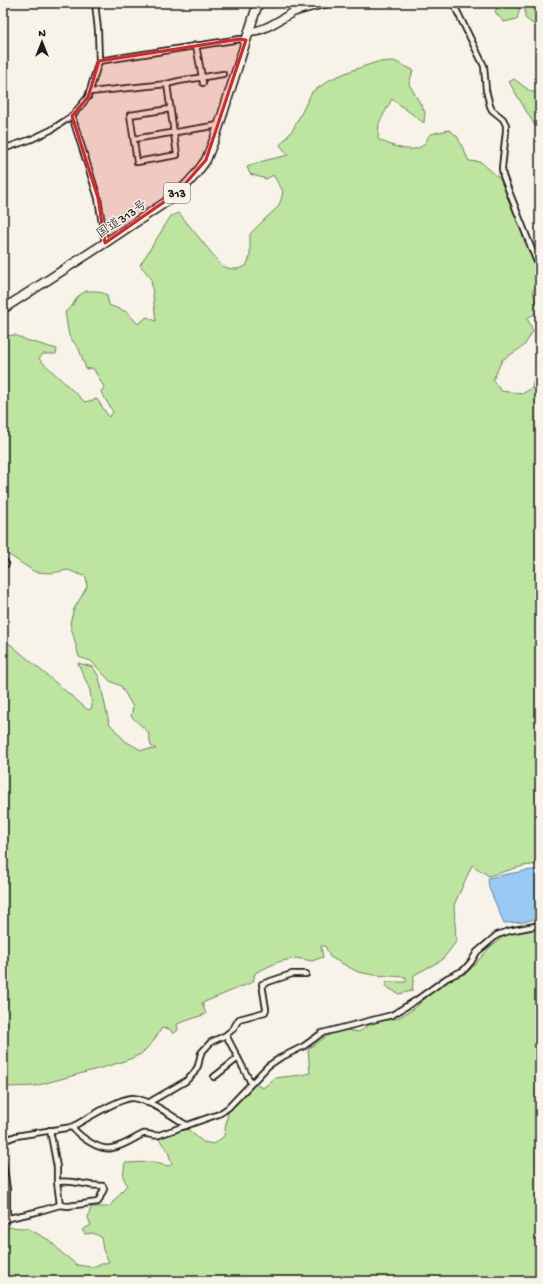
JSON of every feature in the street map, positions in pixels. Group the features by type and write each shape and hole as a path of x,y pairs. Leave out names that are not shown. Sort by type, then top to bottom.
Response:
{"highway":[{"name":"国道313号","path":"3,309 166,202 187,184 206,160 216,135 258,3"}],"main road":[{"path":"249,31 258,31 304,9 328,3"}],"street":[{"path":"3,149 32,139 50,130 72,116 88,97 99,61 95,3"},
{"path":"453,3 484,66 486,90 490,106 492,110 503,119 506,125 502,168 503,176 540,270"},
{"path":"99,61 196,45 240,39 246,40"},
{"path":"196,45 203,80"},
{"path":"90,92 167,84 179,81 203,80 223,74"},
{"path":"167,84 175,132 177,155 136,162 130,116 170,109"},
{"path":"72,116 98,198 105,243"},
{"path":"134,139 219,125"},
{"path":"72,1127 79,1136 108,1149 114,1148 143,1134 148,1133 155,1136 219,1114 228,1108 268,1066 304,1046 322,1033 392,1015 446,978 464,970 477,952 496,935 540,925"},
{"path":"148,1103 186,1081 194,1073 198,1066 201,1053 211,1042 233,1029 239,1019 265,1012 266,1009 262,984 292,974 306,974"},
{"path":"226,1034 251,1083"},
{"path":"214,1076 238,1058"},
{"path":"3,1141 16,1136 72,1127 121,1101 135,1098 148,1103 186,1126"},
{"path":"50,1130 57,1167 60,1205"},
{"path":"3,1162 7,1189 7,1214 9,1218"},
{"path":"3,1221 9,1218 60,1205 74,1206 98,1202 104,1189 103,1186 100,1185 76,1182 57,1182"}],"highlighted area":[{"path":"240,39 246,40 206,160 177,193 105,243 98,198 72,116 88,97 99,61"}],"green space":[{"path":"499,3 521,3 517,19 504,22 495,12"},
{"path":"525,3 540,3 540,22 536,26 525,18"},
{"path":"394,61 413,70 409,84 425,112 424,123 392,99 379,123 378,139 401,148 413,149 419,148 423,145 430,134 449,130 457,136 469,161 481,162 500,179 540,278 540,282 533,290 536,304 540,311 527,318 533,331 524,346 502,360 493,380 501,391 522,394 532,388 538,364 540,364 540,864 523,866 489,876 472,865 454,905 456,942 442,960 414,975 412,991 399,994 385,986 387,982 406,982 406,977 374,975 358,972 330,957 325,946 321,946 323,957 312,961 296,958 278,962 255,973 253,982 202,1003 206,1014 177,1024 178,1030 173,1034 170,1029 162,1028 152,1043 141,1054 130,1059 35,1086 7,1087 7,1075 3,1075 3,641 10,644 88,710 92,708 90,690 78,663 93,667 99,677 109,723 125,741 141,750 156,749 151,746 148,732 131,716 133,707 121,686 110,681 91,661 79,657 70,623 74,609 87,587 86,577 68,570 52,573 35,572 3,551 3,336 15,335 26,340 57,349 56,354 43,354 39,359 85,402 97,399 109,417 113,412 101,392 104,387 93,368 86,369 79,349 69,336 65,312 72,306 77,297 86,291 98,291 107,295 109,305 127,312 138,324 147,317 156,321 151,278 140,265 171,216 179,213 222,266 234,269 246,266 250,257 250,234 278,207 283,191 273,175 266,179 250,174 247,167 263,161 288,155 280,145 292,131 312,92 331,79 353,70 377,62"},
{"path":"514,79 530,91 540,94 540,130 537,129 509,82"},
{"path":"540,927 540,1281 3,1281 3,1227 27,1228 49,1240 77,1265 91,1267 109,1262 103,1250 101,1237 93,1233 85,1234 82,1230 91,1225 88,1218 91,1207 109,1207 127,1185 123,1177 125,1163 150,1162 169,1166 172,1164 168,1152 159,1139 186,1128 203,1142 214,1144 224,1136 228,1112 253,1083 263,1088 275,1078 310,1073 308,1049 327,1036 340,1029 359,1032 372,1023 398,1018 415,1008 438,986 452,976 470,970 490,947 507,934"}],"water":[{"path":"540,869 540,917 524,922 504,923 489,888 488,878"}]}
